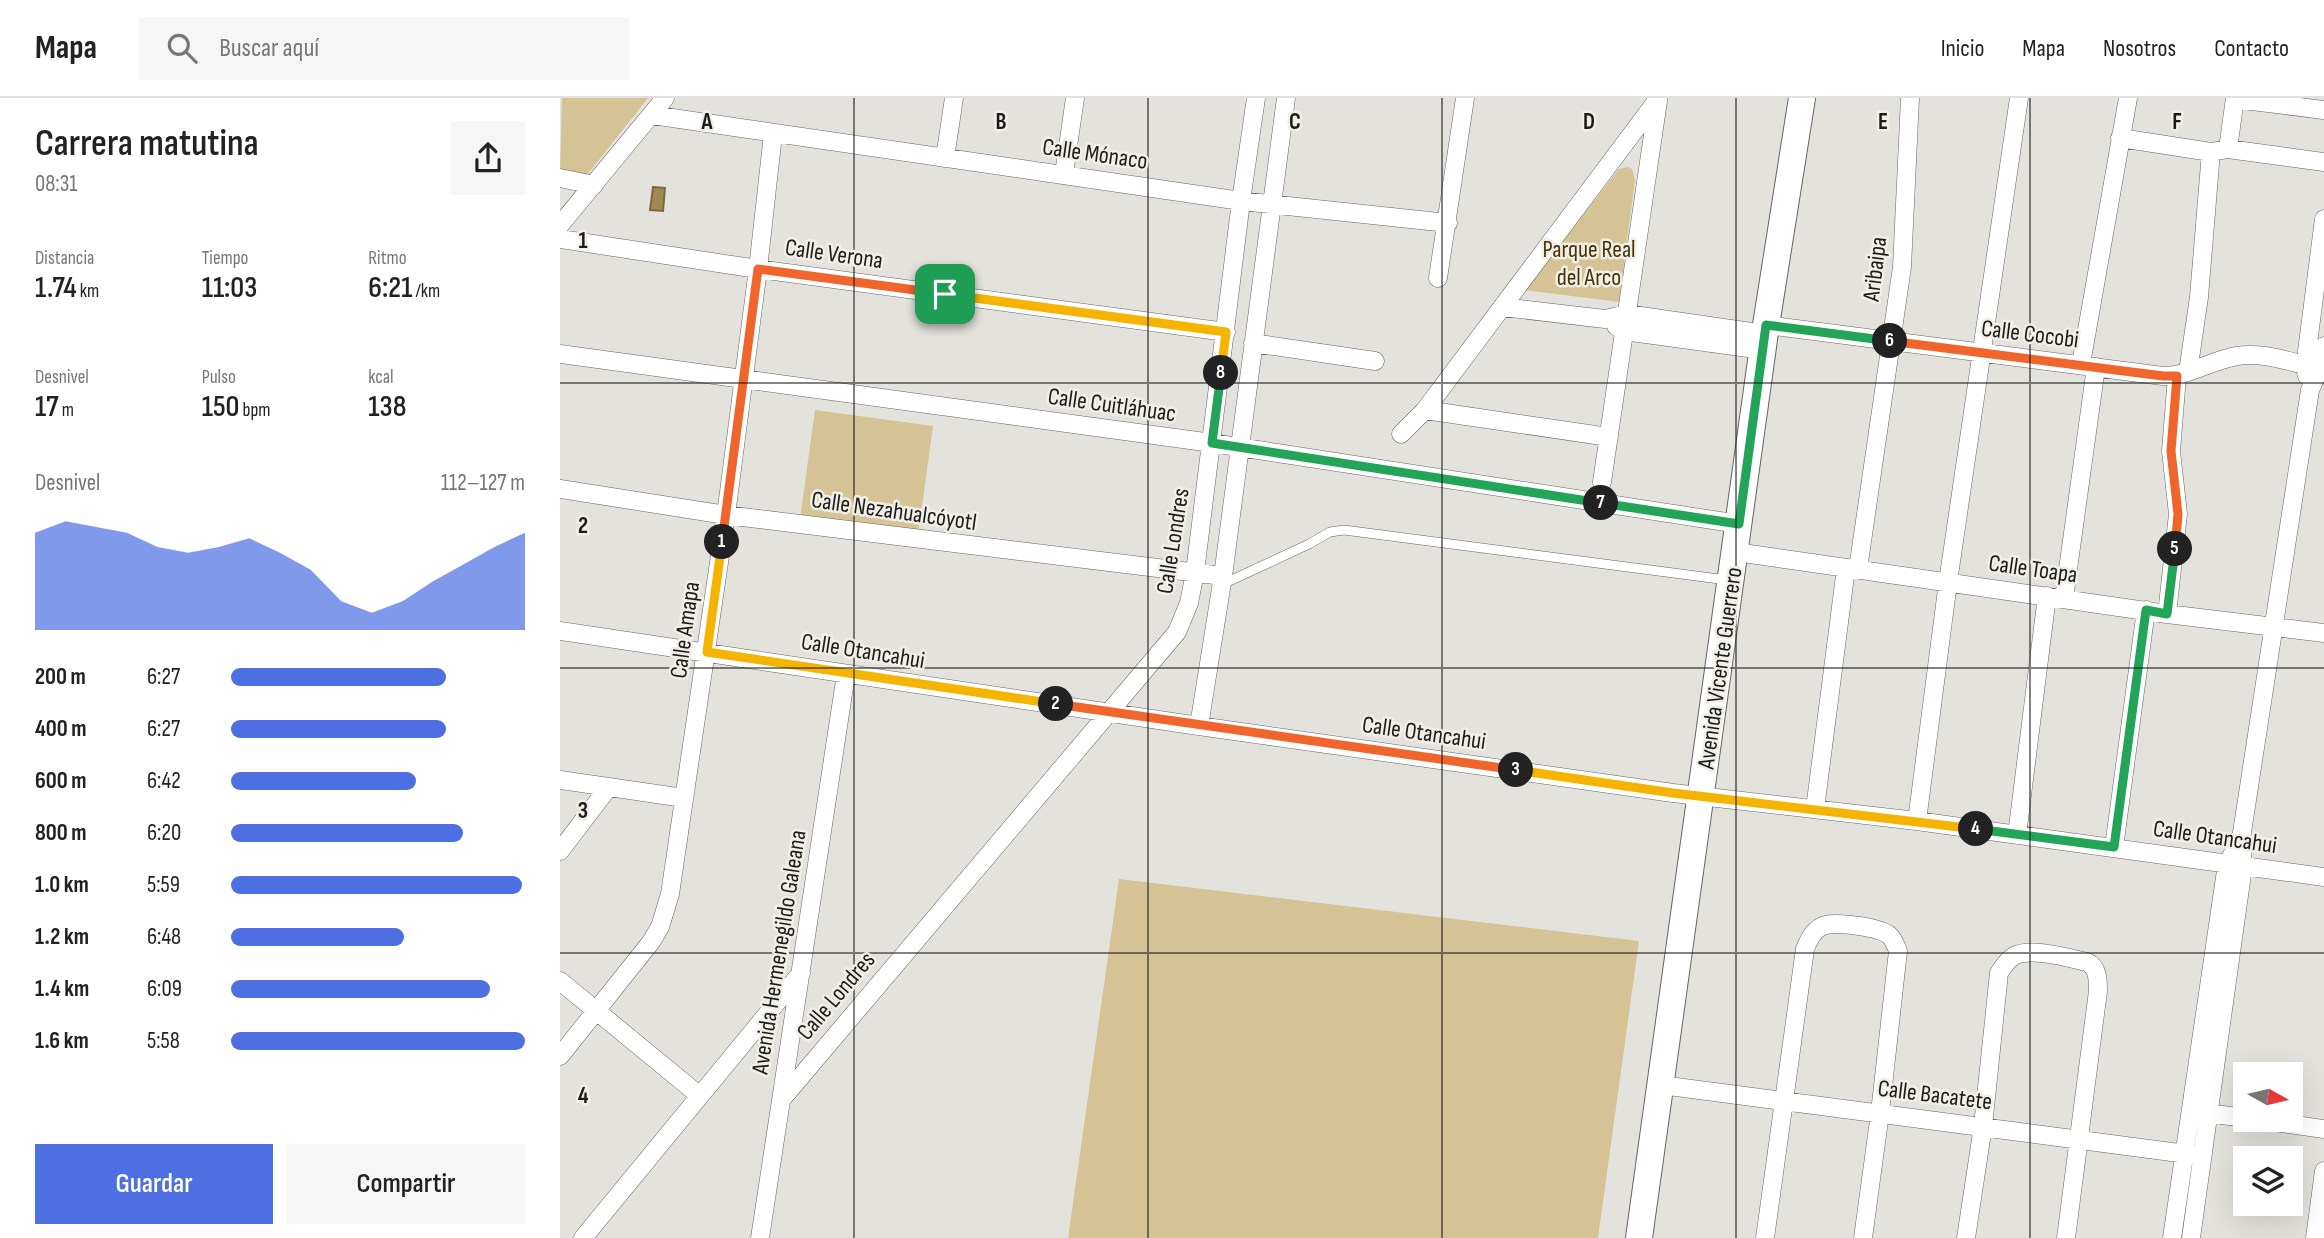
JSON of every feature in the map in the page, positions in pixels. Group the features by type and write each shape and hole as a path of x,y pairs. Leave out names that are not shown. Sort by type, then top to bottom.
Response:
{"main road":[{"name":"Avenida Vicente Guerrero","path":"1639,1238 1765,336 1802,98"}],"street":[{"path":"560,225 665,98"},
{"path":"945,158 954,98"},
{"path":"1064,174 1075,98"},
{"name":"Calle Londres","path":"780,1100 1177,632 1189,603 1195,572 1256,98"},
{"path":"1199,726 1222,581 1286,98"},
{"path":"1438,278 1465,98"},
{"name":"Aribaipa","path":"1815,809 1902,267 1910,98"},
{"path":"1917,821 1948,582 2019,98"},
{"path":"2017,835 2056,597 2120,138 2128,98"},
{"path":"2167,614 2178,514 2171,451 2199,297 2219,150 2235,98 2324,110"},
{"path":"1401,434 1425,410 1658,99"},
{"path":"1602,482 1658,99"},
{"name":"Calle Mónaco","path":"652,116 1241,201 1448,223"},
{"name":"Calle Amapa","path":"560,1056 634,964 660,927 670,894 726,515 773,134"},
{"path":"2120,138 2324,162"},
{"path":"560,178 594,185"},
{"path":"2191,1238 2193,1155 2235,865 2320,347 2324,219"},
{"name":"Calle Verona","path":"560,239 758,269 1226,332"},
{"name":"Calle Cocobi","path":"1502,307 1765,336 1890,341 2163,376 2183,374 2239,355 2286,358 2316,368"},
{"path":"1253,343 1374,361"},
{"path":"2286,358 2320,347"},
{"name":"Calle Cuitláhuac","path":"560,354 1240,447 1739,524"},
{"path":"1425,410 1609,437"},
{"name":"Calle Nezahualcóyotl","path":"560,489 726,515 1195,572 1222,581"},
{"name":"Calle Toapa","path":"1736,552 2167,614 2324,633"},
{"path":"2114,847 2146,610"},
{"name":"Calle Otancahui","path":"563,636 707,652 1199,726 1702,796 1917,821 2324,877"},
{"name":"Avenida Hermenegildo Galeana","path":"760,1238 780,1100 803,971 846,674"},
{"path":"560,780 684,798"},
{"path":"560,852 608,788"},
{"path":"2172,1238 2193,1155 2207,1113 2235,865"},
{"path":"1765,1238 1808,941 1816,931 1826,925 1857,925 1886,933 1891,936 1898,951 1863,1238"},
{"path":"1966,1238 1983,1126 1999,973 2010,957 2020,953 2060,956 2092,964 2098,980 2066,1238"},
{"path":"583,1238 803,971"},
{"path":"560,981 699,1096"},
{"name":"Calle Bacatete","path":"1661,1085 2193,1155"},
{"path":"2207,1113 2233,1116"},
{"path":"2303,1126 2324,1129"},
{"path":"2315,1238 2324,1171"}],"lane":[{"path":"1222,581 1330,532 1344,530 1732,581"}],"green space":[{"path":"562,98 648,98 587,175 560,171"},
{"name":"Parque Real del Arco","path":"1619,169 1632,169 1635,180 1619,302 1524,290"},
{"path":"815,410 933,426 918,535 800,519"},
{"path":"1119,879 1639,941 1598,1238 1068,1238"}],"shaded area":[{"path":"653,187 665,188 663,211 650,210"}],"route":[{"path":"758,269 945,294 1226,332 1212,443 1739,524 1766,325 2177,376 2171,451 2178,514 2167,614 2146,610 2114,847 1673,793 1199,726 707,652 758,269"}]}
